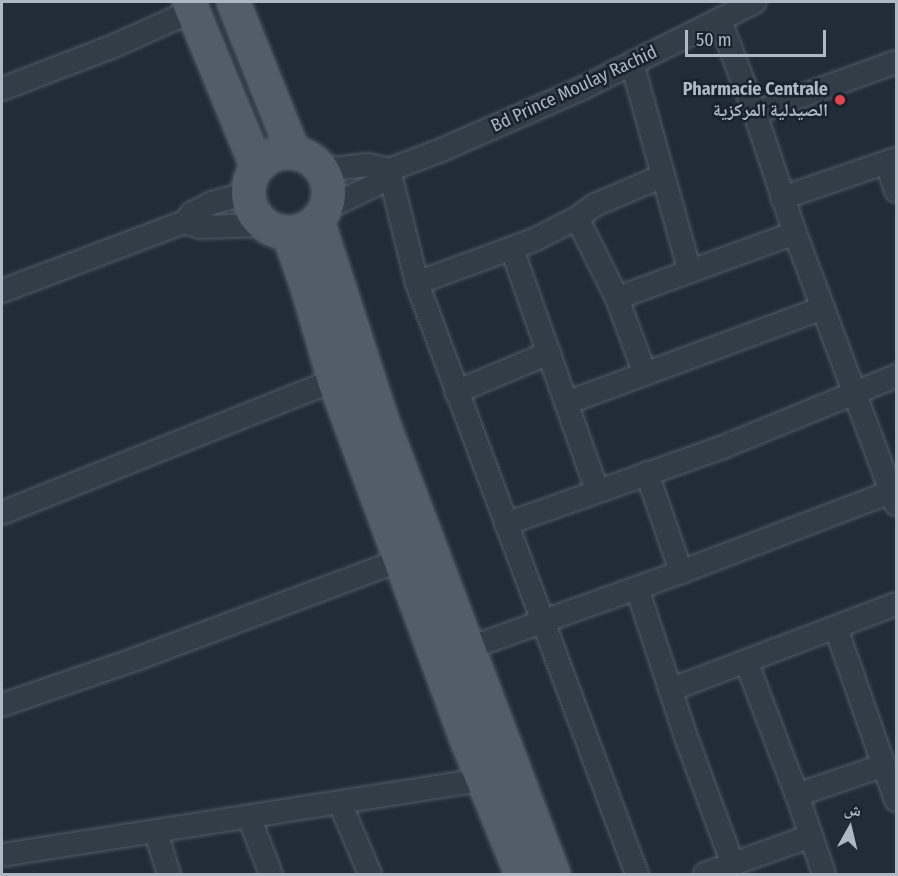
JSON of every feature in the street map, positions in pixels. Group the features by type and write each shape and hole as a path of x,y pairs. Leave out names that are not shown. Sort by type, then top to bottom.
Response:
{"main road":[{"path":"233,2 293,152"},
{"path":"191,6 251,179 252,211 275,229 306,284 334,380 483,780 521,874"},
{"path":"251,179 270,155 293,152 304,155 322,170 328,189 321,214 304,230 275,229"},
{"path":"321,214 382,421 470,648 553,874"}],"street":[{"name":"Bd Prince Moulay Rachid","path":"321,214 375,185 389,170 444,149 632,63 755,2"},
{"path":"2,89 124,42 191,6"},
{"path":"470,648 895,495 782,198 720,21"},
{"path":"754,113 897,62"},
{"path":"632,63 689,269"},
{"path":"782,198 892,161 897,191"},
{"name":"Bd Prince Moulay Rachid","path":"322,170 368,165 389,170"},
{"path":"389,170 417,283 637,874"},
{"path":"417,283 512,249 577,218 607,199 663,176"},
{"path":"2,291 185,222 192,213 251,179"},
{"path":"577,218 617,298 645,374"},
{"path":"185,222 200,227 275,229"},
{"path":"617,298 689,269 795,233"},
{"path":"512,249 597,491"},
{"path":"566,403 823,308"},
{"path":"456,392 549,353"},
{"path":"506,524 723,447 897,376"},
{"path":"2,513 223,422 334,380"},
{"path":"647,473 681,572"},
{"path":"2,705 136,659 401,560"},
{"path":"637,588 670,690 733,865"},
{"path":"670,690 897,604"},
{"path":"836,628 897,800"},
{"path":"746,661 797,795 824,874"},
{"path":"797,795 884,765"},
{"path":"2,855 483,780"},
{"path":"340,803 370,874"},
{"path":"249,817 271,874"},
{"path":"156,832 169,874"},
{"path":"705,874 811,836"}],"place":[{"name":"Pharmacie Centrale الصيدلية المركزية","path":"840,100"}]}
